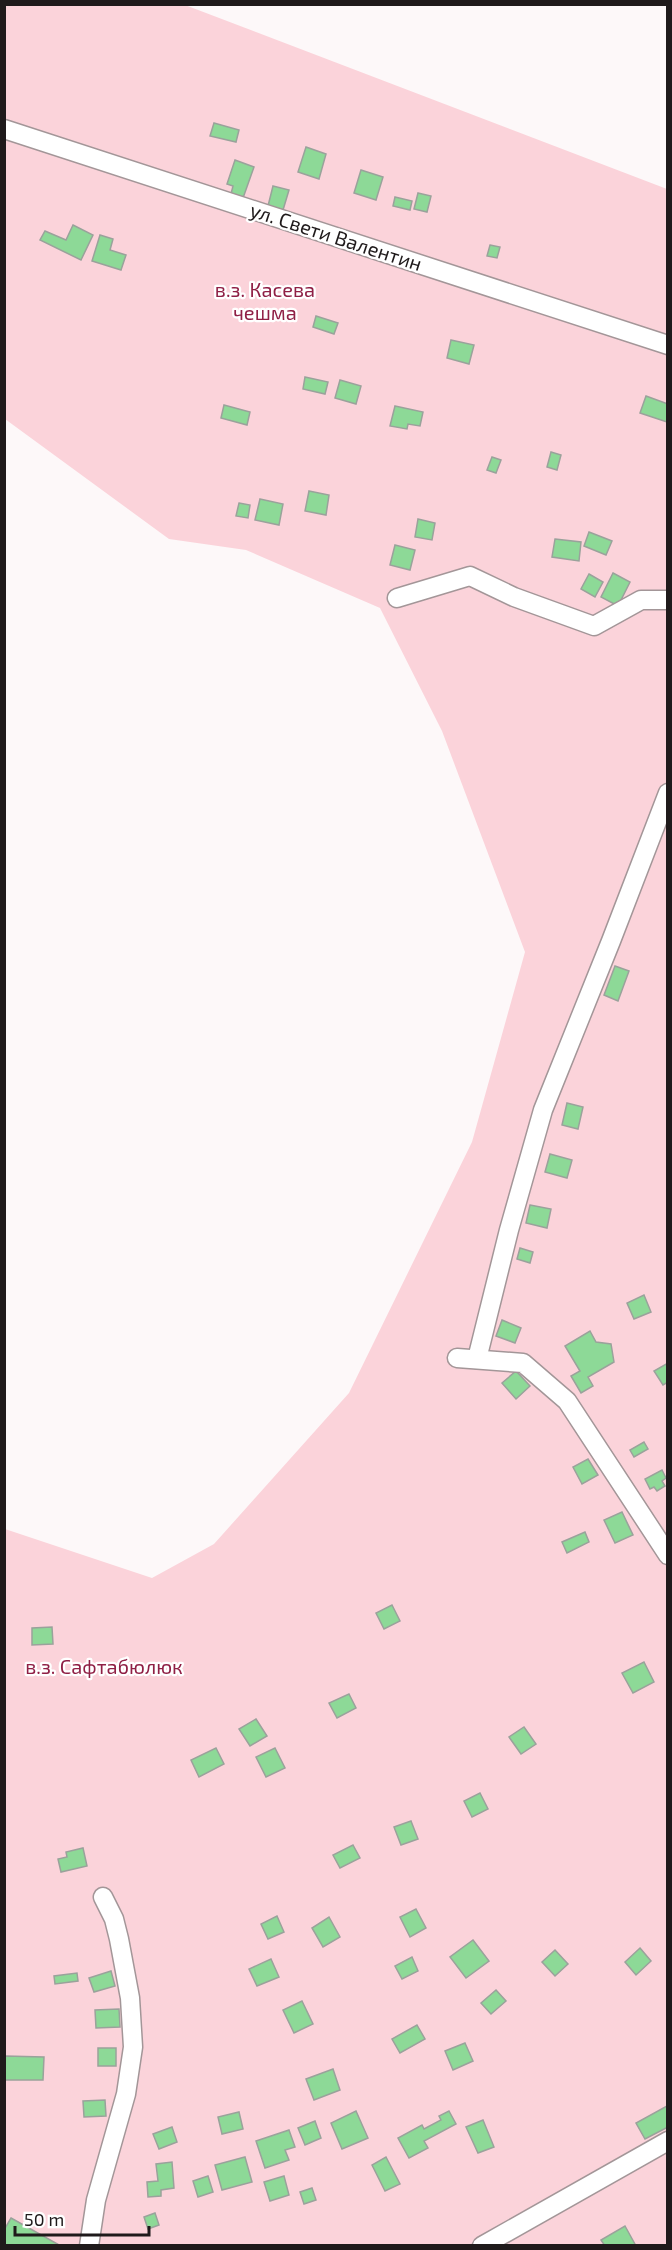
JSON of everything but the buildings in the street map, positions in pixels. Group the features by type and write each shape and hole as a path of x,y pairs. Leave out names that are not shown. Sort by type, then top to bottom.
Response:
{"street":[{"name":"ул. Свети Валентин","path":"4,129 668,345"},
{"path":"397,598 470,576 514,597 594,626 641,600 668,600"},
{"path":"477,1359 509,1230 543,1110 668,793"},
{"path":"457,1358 523,1363 567,1401 668,1555"},
{"path":"89,2246 96,2200 126,2094 133,2047 130,1998 119,1939 114,1918 103,1897"},
{"path":"482,2246 668,2141"}],"green space":[{"name":"в.з. Касева чешма","path":"5,5 185,5 667,189 667,2245 5,2245 5,1529 152,1578 214,1544 349,1393 472,1142 525,952 442,731 380,608 246,550 169,539 5,419"}],"park label":[{"name":"в.з. Сафтабюлюк","path":"104,1667"}]}
